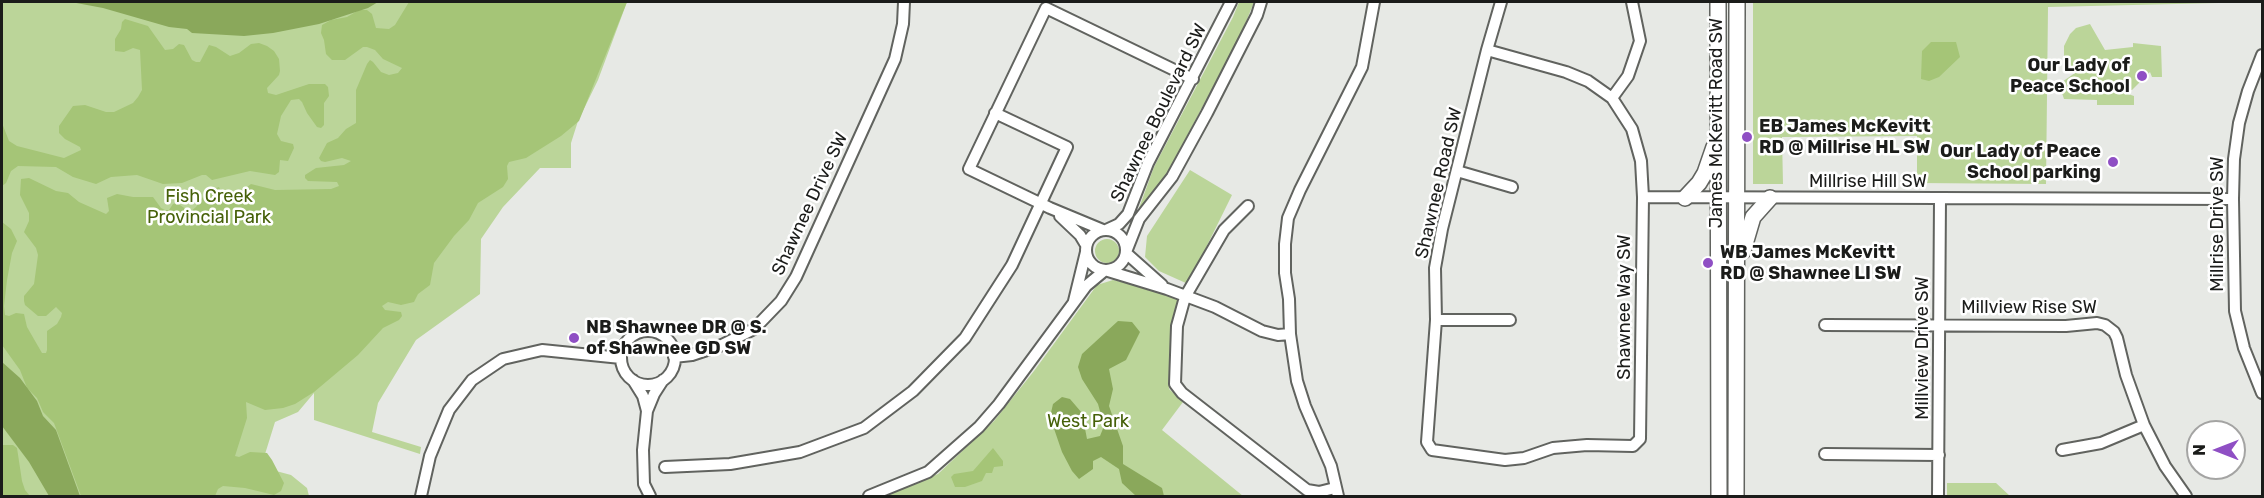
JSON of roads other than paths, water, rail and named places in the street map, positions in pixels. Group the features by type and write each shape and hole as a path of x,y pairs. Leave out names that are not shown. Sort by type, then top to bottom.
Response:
{"main road":[{"name":"James McKevitt Road SW","path":"1718,2 1719,496"},
{"name":"James McKevitt Road SW","path":"1736,496 1737,2"},
{"path":"1684,198 1699,183 1705,173 1718,136"},
{"path":"1737,283 1746,234 1753,217 1770,198"}],"street":[{"name":"Shawnee Drive SW","path":"674,357 705,352 732,340 753,329 782,301 796,276 895,59 903,24 904,2"},
{"name":"Shawnee Boulevard SW","path":"1104,230 1119,224 1128,214 1148,163 1231,2"},
{"name":"Shawnee Boulevard SW","path":"1126,253 1139,219 1172,177 1207,113 1252,25 1261,2"},
{"path":"1248,206 1224,230 1185,297 1177,326 1177,363 1174,380 1177,387 1306,490 1336,492 1331,466 1297,381 1290,334 1285,244 1288,218 1300,190 1362,67 1374,2"},
{"name":"Shawnee Road SW","path":"1429,446 1436,320 1435,268 1442,226 1501,2"},
{"path":"1612,98 1628,76 1640,41 1632,2"},
{"path":"869,496 928,472 979,427 999,404 1086,286 1106,271 1118,267 1126,253 1126,246 1117,233 1104,230 1046,206 969,169 1046,8 1193,79"},
{"name":"Shawnee Way SW","path":"1429,446 1432,450 1505,460 1524,458 1553,448 1587,445 1632,446 1640,439 1642,197 1641,161 1632,129 1612,98 1588,81 1566,72 1487,50"},
{"name":"Millrise Drive SW","path":"2262,55 2239,123 2234,159 2233,199 2235,311 2244,348 2262,393"},
{"path":"665,467 730,464 800,452 864,428 913,392 965,338 1012,265 1046,206 1067,147 995,113"},
{"path":"1457,171 1512,187"},
{"name":"Millrise Hill SW","path":"1642,197 2233,199"},
{"name":"Millview Drive SW","path":"1938,496 1940,199"},
{"path":"1046,206 1066,220 1086,249 1092,265 1215,307 1262,331 1278,335 1290,334"},
{"path":"1074,304 1086,249 1092,235 1104,230"},
{"path":"1126,253 1167,289"},
{"path":"1436,320 1510,320"},
{"name":"Millview Rise SW","path":"1825,325 2075,326 2097,323 2105,325 2114,332 2117,338 2126,375 2144,425 2165,466 2186,496"},
{"path":"647,411 663,380 672,371 675,362 672,345 666,338 650,330 633,334 627,340 621,358 626,374 640,384 649,385 663,380"},
{"path":"421,496 430,456 449,410 472,380 503,359 542,350 621,358"},
{"path":"633,380 643,396 647,411 643,462 644,484 650,496"},
{"path":"2062,450 2101,443 2144,425"},
{"path":"1825,454 1939,455"}],"place":[{"name":"Our Lady of Peace School","path":"2142,76"},
{"name":"EB James McKevitt RD @ Millrise HL SW","path":"1747,137"},
{"name":"Our Lady of Peace School parking","path":"2113,162"},
{"name":"WB James McKevitt RD @ Shawnee LI SW","path":"1708,263"},
{"name":"NB Shawnee DR @ S. of Shawnee GD SW","path":"574,338"}],"park label":[{"name":"Fish Creek Provincial Park","path":"209,207"},
{"name":"West Park","path":"1088,422"}]}
